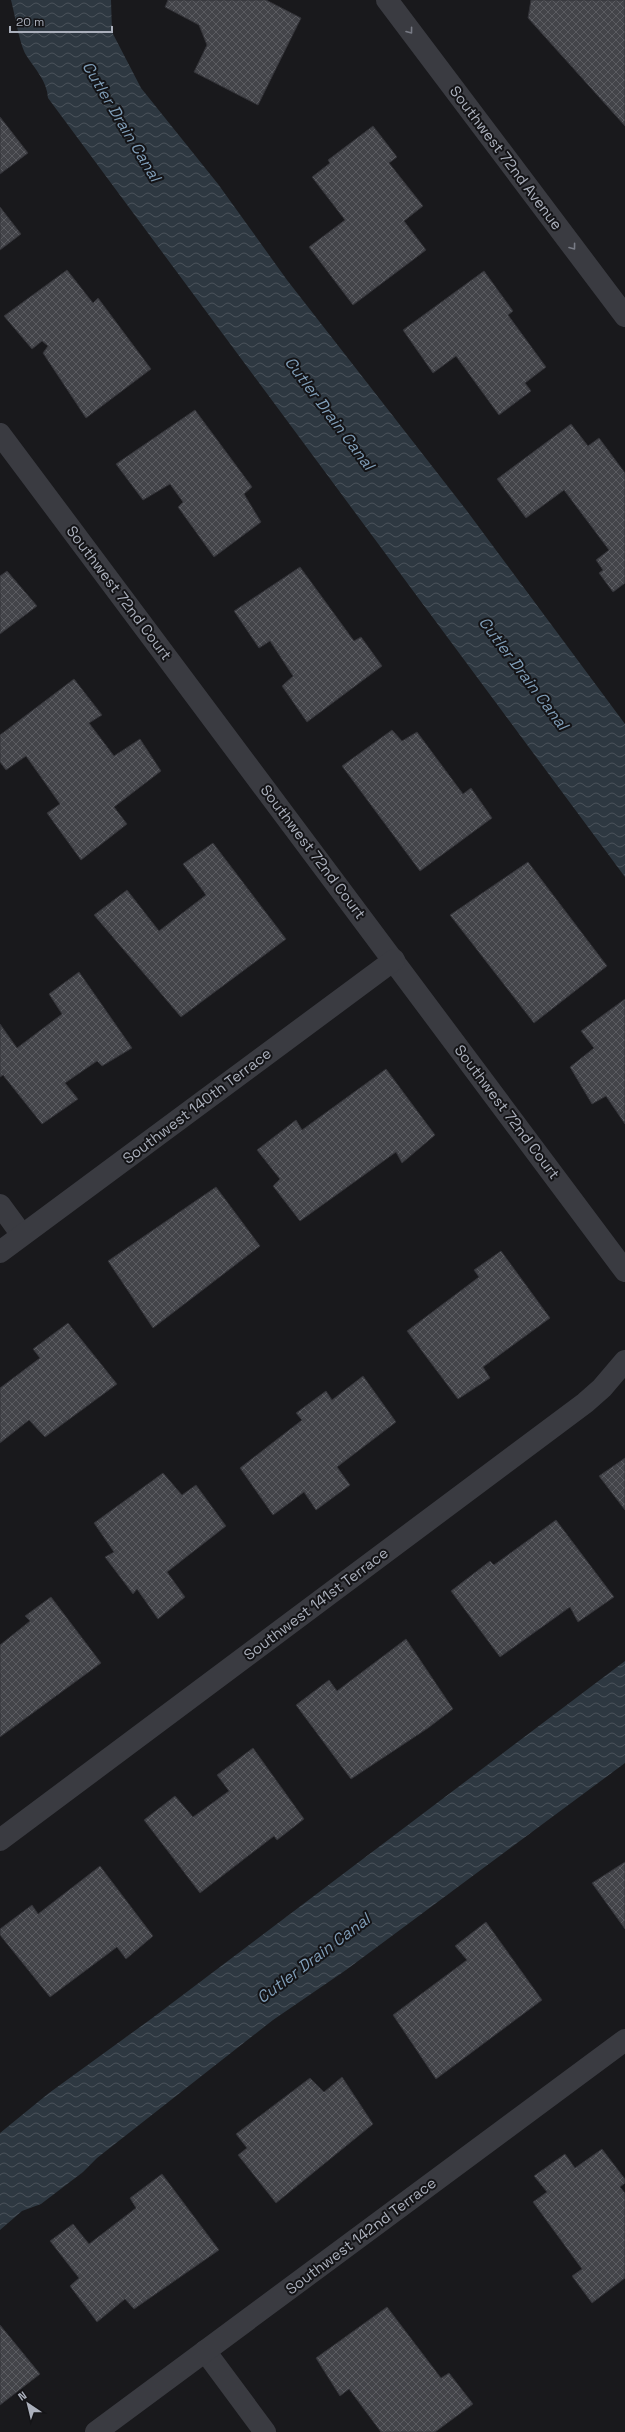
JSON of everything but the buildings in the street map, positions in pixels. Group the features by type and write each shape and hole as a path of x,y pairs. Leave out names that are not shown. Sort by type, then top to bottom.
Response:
{"street":[{"name":"Southwest 72nd Avenue","path":"387,0 625,316"},
{"name":"Southwest 72nd Court","path":"0,434 625,1270"},
{"name":"Southwest 140th Terrace","path":"0,1252 394,960"},
{"path":"0,1205 22,1235"},
{"name":"Southwest 141st Terrace","path":"0,1840 585,1403 606,1383 625,1361"},
{"name":"Southwest 142nd Terrace","path":"96,2432 625,2040"},
{"path":"205,2350 265,2432"}],"water":[{"name":"Cutler Drain Canal","path":"11,0 111,0 112,32 141,88 218,184 287,280 467,511 625,724 625,877 48,98 43,81 24,50 19,36"},
{"name":"Cutler Drain Canal","path":"625,1661 625,1763 346,1970 273,2020 97,2158 83,2172 41,2204 22,2211 0,2230 0,2133 49,2093 151,2019"}]}
